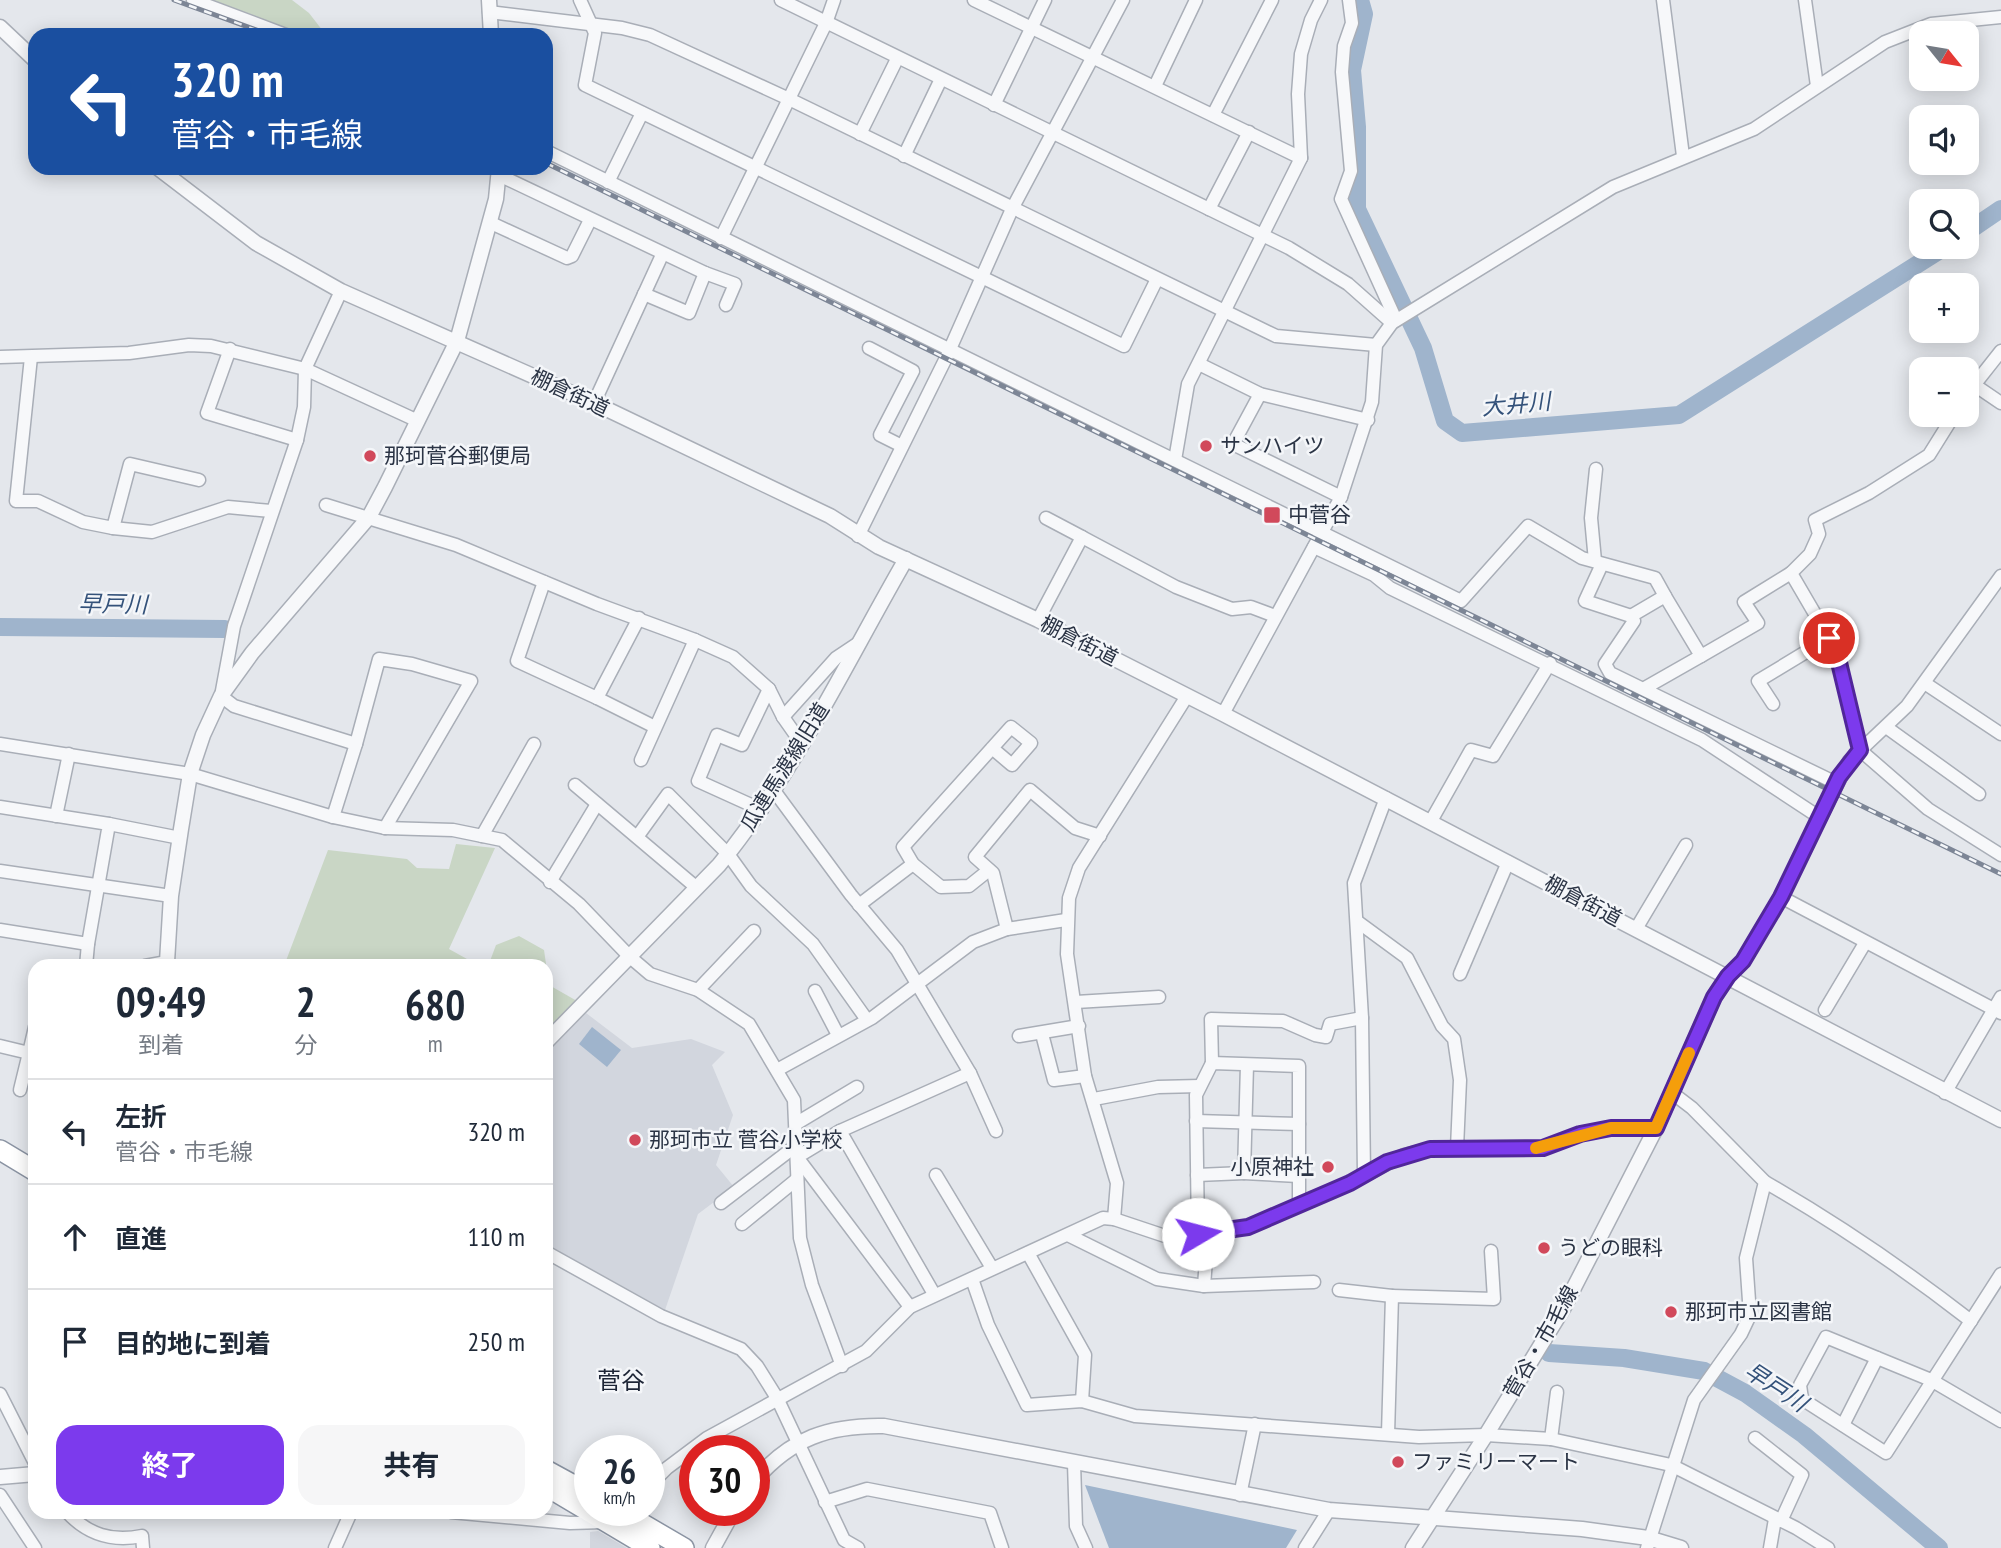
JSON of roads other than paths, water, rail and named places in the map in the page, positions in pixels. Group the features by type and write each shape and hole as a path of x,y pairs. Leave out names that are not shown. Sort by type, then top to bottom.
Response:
{"highway":[{"path":"0,1150 28,1167"},
{"path":"0,1166 28,1182"},
{"path":"553,1474 574,1485"},
{"path":"553,1489 574,1497"},
{"path":"631,1526 650,1548"},
{"path":"643,1526 684,1548"}],"street":[{"path":"193,0 267,28"},
{"path":"580,0 595,33 585,85 755,168 1124,346 1157,279"},
{"path":"781,0 1263,235 1348,284 1396,321"},
{"path":"721,238 826,23 834,0"},
{"path":"974,0 1093,55 1301,158"},
{"path":"994,105 1045,0"},
{"path":"858,536 950,349 1012,209 1123,0"},
{"path":"1155,86 1196,0"},
{"path":"1213,115 1272,0"},
{"path":"1350,0 1352,23 1344,46 1342,72 1352,171 1340,199 1396,321"},
{"path":"1663,0 1683,156"},
{"path":"1805,0 1817,86"},
{"path":"1175,460 1188,384 1301,158 1298,94 1301,54 1316,2"},
{"path":"491,28 489,3 650,35 789,99 1276,336 1376,345"},
{"path":"1223,714 1341,497 1368,420 1376,345 1396,321 1613,187 1754,129 1860,56 1906,32 1931,24 2001,17"},
{"path":"0,27 28,53"},
{"path":"860,134 897,58"},
{"path":"904,156 941,79"},
{"path":"608,182 642,113"},
{"path":"1209,209 1249,132"},
{"path":"553,155 1461,601 1528,526 1582,558 1655,578 1701,656"},
{"name":"棚倉街道","path":"167,175 256,243 341,291 594,403 830,516 858,536 1038,620 1223,714 2001,1120"},
{"path":"221,696 271,628 369,517 457,341 491,223 498,175"},
{"path":"507,175 662,255 735,284 726,304"},
{"path":"491,223 567,258 572,256 590,219"},
{"path":"594,403 662,255"},
{"path":"644,294 689,313 705,273"},
{"path":"167,959 171,897 190,774 221,696 234,626 297,440 304,407 305,369 341,291"},
{"path":"0,357 129,353 189,345 230,349 305,369 418,421"},
{"path":"869,348 913,371 880,435 902,446"},
{"path":"230,349 207,413 297,440"},
{"path":"1979,378 2001,351"},
{"path":"31,357 16,501 37,501 83,522 152,532 228,506 271,511"},
{"path":"1199,365 1260,394 1368,420"},
{"path":"1979,393 2001,403"},
{"path":"1260,394 1233,444 1341,497"},
{"path":"1643,689 1758,623 1744,602 1791,573 1810,554 1819,534 1815,520 1869,493 1929,454 1946,427"},
{"path":"114,528 130,464 200,480"},
{"path":"1596,469 1591,518 1599,562 1585,601 1631,615 1665,596"},
{"path":"326,505 456,545 733,657 769,689 783,717 802,744"},
{"path":"1046,518 1176,587 1232,609 1251,607 1275,616"},
{"path":"1038,620 1082,537"},
{"path":"1314,547 1374,575 1390,588 1550,663 1702,740 1819,817"},
{"name":"瓜連馬渡線旧道","path":"553,1035 697,888 762,810 775,792 906,559"},
{"path":"1791,573 1836,650 1860,750 1928,809 2001,855"},
{"path":"544,582 517,661 655,727"},
{"path":"1728,976 1743,961 1781,897 1849,761 1886,727 1926,684 1999,582"},
{"path":"1631,615 1634,621 1605,664 1610,673 1836,783"},
{"path":"597,698 639,618"},
{"path":"1773,704 1758,681 1829,638"},
{"path":"640,760 695,640"},
{"path":"783,717 836,658 857,644"},
{"path":"333,817 379,659 412,664 471,681 386,828"},
{"path":"1431,821 1471,750 1493,756 1550,663"},
{"path":"1926,684 2001,734"},
{"path":"762,810 698,780 717,735 742,745 769,689"},
{"path":"221,696 233,705 356,744"},
{"path":"1114,1219 1117,1184 1085,1076 1067,954 1066,920 1072,884 1187,696"},
{"path":"1886,727 1979,794"},
{"path":"0,744 190,774 333,817 386,828 453,830 502,839 579,904 650,974 698,990 749,1024 794,1100 800,1238 812,1285 842,1366"},
{"path":"482,836 534,744"},
{"path":"989,870 969,886 941,887 913,864 903,847 992,748"},
{"path":"57,816 69,754"},
{"path":"575,785 697,888"},
{"path":"1007,929 989,870 975,858 1030,790 1076,828 1100,836"},
{"path":"775,792 859,905 897,950 970,1073 996,1131"},
{"path":"637,838 668,794 728,854 751,887 813,944 867,1020"},
{"path":"1364,1175 1362,1018 1358,922 1353,883 1386,798"},
{"path":"550,881 597,804"},
{"path":"0,807 180,838"},
{"path":"87,959 96,885 109,824"},
{"path":"1636,929 1686,845"},
{"path":"1460,974 1508,862"},
{"path":"859,905 913,864"},
{"path":"0,871 171,897"},
{"path":"1781,897 1997,1011"},
{"path":"777,1070 867,1020 973,942 1007,929 1066,920"},
{"path":"1358,922 1407,958 1442,1026 1454,1039 1460,1080 1457,1148"},
{"path":"0,930 88,944"},
{"path":"698,990 754,931"},
{"path":"1825,1010 1865,943"},
{"name":"菅谷・市毛線","path":"1413,1548 1564,1307 1656,1128 1714,997 1728,976"},
{"path":"815,990 838,1035"},
{"path":"1945,1093 1997,1011 2001,996"},
{"path":"1076,1002 1159,997"},
{"path":"1204,1286 1203,1233 1197,1175 1196,1095 1212,1063 1211,1019 1283,1021 1326,1037 1330,1024 1362,1018"},
{"path":"1018,1036 1079,1026"},
{"path":"1042,1034 1054,1080 1085,1076"},
{"path":"0,1046 28,1052"},
{"path":"20,1090 28,1056"},
{"path":"1212,1063 1299,1066 1299,1206"},
{"path":"1244,1174 1247,1065"},
{"path":"721,1203 797,1151 970,1073"},
{"path":"1094,1099 1158,1087 1200,1086"},
{"path":"797,1123 856,1087"},
{"path":"1671,1092 1692,1108 1765,1182 1840,1225 1897,1263 1970,1321"},
{"path":"1196,1121 1298,1124"},
{"path":"665,1470 706,1438 866,1351 910,1307 1102,1218 1114,1219 1165,1236 1248,1227 1299,1206 1404,1155 1430,1149 1543,1148 1580,1134 1611,1128 1656,1128"},
{"path":"840,1131 934,1294"},
{"path":"797,1151 910,1307"},
{"path":"936,1175 992,1268"},
{"path":"1197,1175 1298,1176"},
{"path":"742,1224 796,1180"},
{"path":"1647,1543 1694,1399 1741,1334 1750,1315 1746,1258 1765,1182"},
{"path":"1068,1235 1157,1279 1204,1286 1314,1282"},
{"path":"1339,1290 1392,1296 1494,1299 1491,1251"},
{"path":"1028,1252 1085,1355 1082,1401"},
{"path":"553,1256 661,1316 741,1349 757,1367 776,1398 844,1540 858,1548"},
{"path":"2001,1274 1931,1380 1886,1453 1802,1399 1800,1385 1826,1337 1931,1380 2001,1421"},
{"path":"972,1279 988,1325 1027,1405 1082,1401 1135,1416 1388,1434 1551,1439 1671,1465 1828,1548"},
{"path":"1388,1434 1392,1296"},
{"path":"1843,1426 1877,1358"},
{"path":"1551,1439 1557,1392"},
{"path":"0,1394 28,1449"},
{"path":"1240,1495 1255,1424"},
{"path":"770,1462 818,1433 850,1425 884,1426 1329,1510 1433,1516 1681,1548"},
{"path":"1755,1438 1802,1475 1778,1520 1770,1548"},
{"path":"1074,1463 1076,1526 1081,1547"},
{"path":"0,1477 28,1475"},
{"path":"825,1502 867,1489 990,1513 1002,1548"},
{"path":"0,1495 34,1548"},
{"path":"1306,1548 1329,1510"},
{"path":"74,1519 81,1527 101,1535 122,1540 142,1536 143,1548"},
{"path":"335,1548 348,1519"},
{"path":"527,1519 574,1522"},
{"path":"713,1548 725,1526"}],"water":[{"path":"592,1027 621,1050 607,1067 579,1044"},
{"path":"1085,1485 1297,1530 1286,1548 1109,1548"}],"waterway":[{"name":"大井川","path":"1360,0 1364,14 1352,70 1357,127 1357,209 1423,348 1445,421 1462,433 1679,415 1926,259"},
{"name":"大井川","path":"1979,224 2001,209"},
{"name":"早戸川","path":"0,627 225,629"},
{"name":"早戸川","path":"1549,1353 1624,1358 1704,1371 1745,1393 1804,1435 1939,1548"}],"railway":[{"path":"174,0 251,28"},
{"path":"553,166 2001,874"}],"place":[{"name":"サンハイツ","path":"1206,446"},
{"name":"那珂菅谷郵便局","path":"370,456"},
{"name":"中菅谷","path":"1272,515"},
{"name":"那珂市立 菅谷小学校","path":"635,1140"},
{"name":"小原神社","path":"1328,1167"},
{"name":"うどの眼科","path":"1544,1248"},
{"name":"那珂市立図書館","path":"1671,1312"},
{"name":"ファミリーマート","path":"1398,1462"}],"district":[{"name":"菅谷","path":"621,1381"}]}
